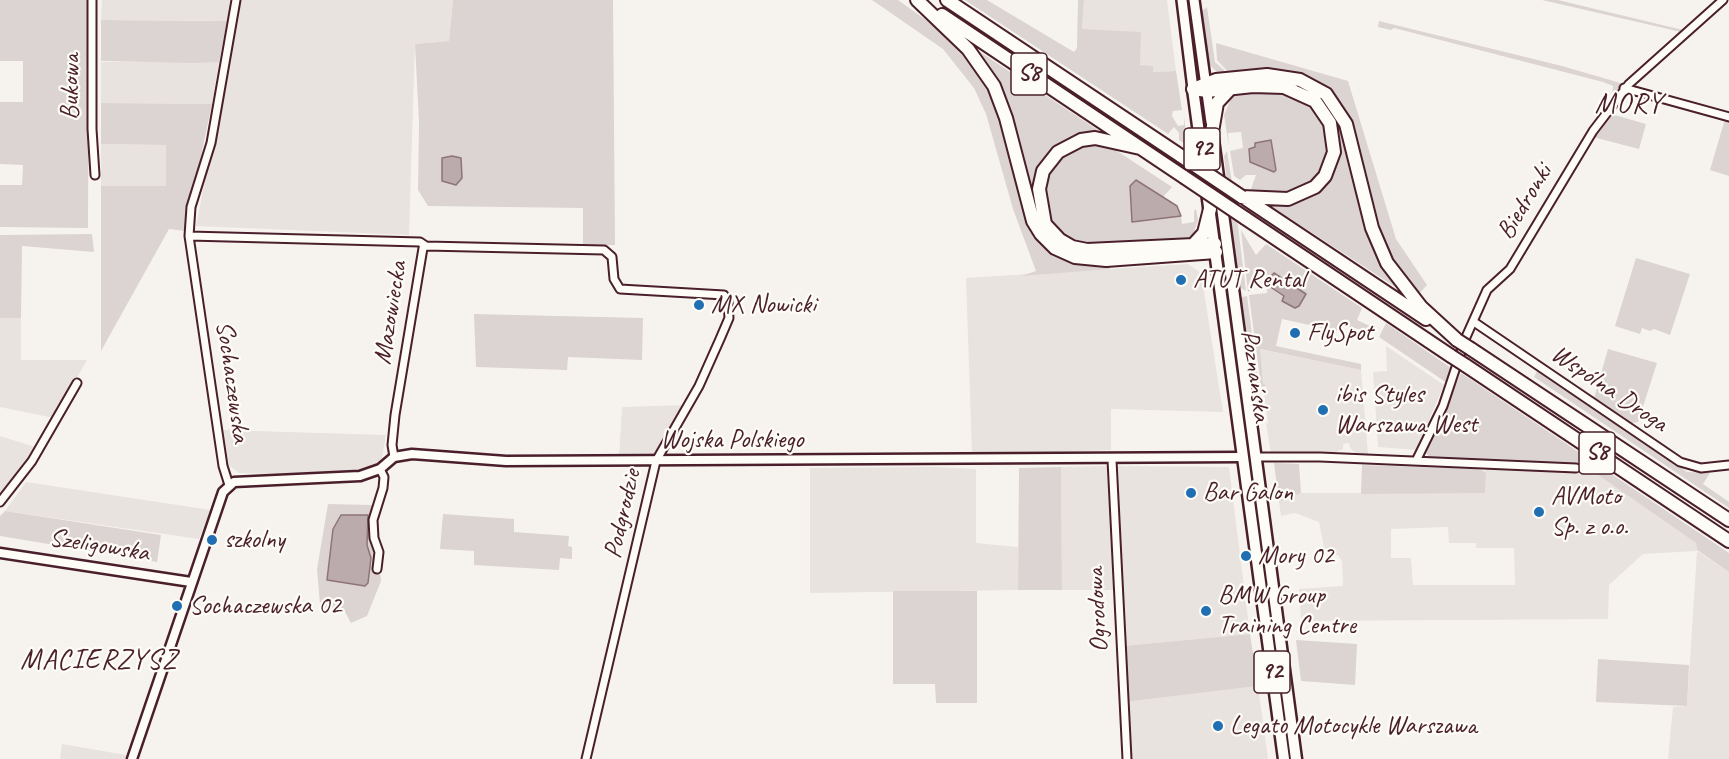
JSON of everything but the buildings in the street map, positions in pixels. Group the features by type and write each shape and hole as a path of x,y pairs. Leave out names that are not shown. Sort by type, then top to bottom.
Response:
{"highway":[{"name":"S8","path":"917,0 1729,541"},
{"path":"917,0 968,49 994,86 1006,118 1034,221 1041,234 1055,248 1075,257 1106,260 1215,248"},
{"name":"S8","path":"947,0 1729,520"},
{"path":"1193,89 1255,76 1280,75 1308,83 1326,94 1346,124 1372,228 1387,263 1413,298 1457,340"},
{"path":"1206,87 1230,89 1276,86 1301,93 1323,110 1334,135 1330,165 1315,187 1288,199 1242,197"},
{"path":"1212,132 1217,103 1230,89"},
{"path":"1140,148 1095,138 1075,142 1058,152 1043,171 1039,189 1045,224 1060,240 1072,247 1087,250 1193,245 1215,248"},
{"path":"1193,245 1203,233 1210,209"}],"main road":[{"name":"Poznańska","path":"1182,0 1284,759"},
{"name":"Poznańska","path":"1194,0 1296,759"},
{"path":"1215,248 1228,246"}],"street":[{"name":"Bukowa","path":"92,0 92,129 95,175"},
{"name":"Sochaczewska","path":"229,485 223,466 189,236 191,207 211,142 236,0"},
{"name":"Biedronki","path":"1416,461 1443,406 1466,337 1487,290 1510,269 1593,131 1624,88 1723,0"},
{"path":"1624,88 1729,117"},
{"path":"189,236 420,242 426,246"},
{"name":"Mazowiecka","path":"394,457 392,445 395,415 423,248 426,246 604,250"},
{"name":"Podgrodzie","path":"586,759 656,461 699,386 729,318 728,302 724,295 620,288 614,279 612,257 604,250"},
{"name":"Wspólna Droga","path":"1474,322 1680,462 1701,468 1729,465"},
{"path":"0,502 32,461 77,383"},
{"name":"Wojska Polskiego","path":"394,457 412,454 506,461 1112,460 1243,457"},
{"path":"132,759 223,492 229,485 250,480 360,476 380,469 394,457"},
{"path":"1256,457 1576,468"},
{"name":"Ogrodowa","path":"1112,460 1126,759"},
{"path":"377,569 379,552 374,538 373,520 384,488 384,477 380,469"},
{"name":"Szeligowska","path":"0,553 192,582"}],"shaded area":[{"path":"0,0 89,0 88,228 0,227 0,185 22,185 23,165 0,164 0,102 23,102 23,61 0,61"},
{"path":"102,0 230,0 227,21 101,20"},
{"path":"241,0 453,0 449,41 415,44 409,235 196,226"},
{"path":"453,0 613,0 615,245 583,245 583,208 428,206 418,190 419,123 415,44 449,41"},
{"path":"872,0 898,0 958,43 986,80 999,111 1025,214 1041,243 1067,260 1089,265 1110,266 1110,269 1021,276 1036,271 1013,209 986,114 974,88 943,49"},
{"path":"965,0 987,0 1074,52 1077,48 1078,0 1084,0 1082,29 1141,32 1140,65 1153,66 1153,72 1176,71 1182,110 1173,111 1172,116 1178,126 1184,125 1184,117 1188,146 1179,140 1179,133 1174,127 1168,134"},
{"path":"1084,0 1167,0 1176,71 1153,72 1082,29"},
{"path":"1542,0 1558,0 1683,30 1681,32"},
{"path":"1207,7 1215,62 1224,70 1224,75 1218,73 1209,64 1202,11"},
{"path":"101,20 227,21 219,62 193,63 101,61"},
{"path":"1379,21 1562,66 1624,84 1612,96 1613,86 1603,82 1394,28 1391,30 1378,27"},
{"path":"1216,43 1348,81 1396,239 1427,285 1418,295 1407,285 1382,243 1354,129 1343,105 1322,83 1294,72 1273,68 1230,74 1217,60"},
{"path":"971,46 1107,136 1077,138 1034,189 1034,206 1000,91 987,64"},
{"path":"101,62 219,62 212,104 101,103"},
{"path":"1271,89 1291,92 1308,101 1324,120 1330,154 1324,170 1307,188 1272,197 1251,189 1256,175 1246,175 1240,180 1234,176 1230,151 1243,148 1241,132 1228,133 1229,147 1224,115 1234,92"},
{"path":"1321,97 1338,117 1346,139 1371,241 1382,263 1403,292 1268,204 1295,204 1322,189 1333,173 1339,140 1331,114"},
{"path":"101,103 212,104 185,231 169,229 101,351 101,186 166,186 166,145 101,144"},
{"path":"1611,114 1646,124 1639,149 1593,137"},
{"path":"1725,119 1729,120 1729,176 1710,170"},
{"path":"1271,140 1276,170 1274,172 1250,162 1249,149 1255,147 1255,143"},
{"path":"1092,143 1114,149 1172,187 1163,197 1136,180 1133,222 1181,216 1182,224 1194,222 1196,209 1198,220 1191,241 1082,244 1064,237 1053,227 1042,202 1046,175 1054,162 1079,146"},
{"path":"101,144 166,145 166,186 101,186"},
{"path":"1227,151 1246,291 1239,287 1224,156"},
{"path":"452,156 461,158 462,178 456,185 442,181 442,158"},
{"path":"1136,180 1177,206 1181,216 1132,222 1130,186"},
{"path":"1241,230 1256,255 1266,244 1362,308 1357,320 1370,326 1368,331 1339,325 1337,331 1282,319 1276,346 1361,364 1361,370 1260,349 1263,383 1266,386 1261,387 1249,295 1267,293 1267,290 1264,276 1252,277 1253,289 1248,292"},
{"path":"92,234 94,252 22,246 21,318 0,318 0,235"},
{"path":"1636,258 1690,274 1670,335 1654,329 1650,331 1642,328 1640,334 1615,326"},
{"path":"1188,264 1201,273 1223,412 1111,409 1111,450 972,455 966,278"},
{"path":"1274,273 1306,294 1299,306 1295,308 1282,301 1284,296 1272,288 1270,277"},
{"path":"1247,296 1259,387 1252,384 1242,312 1242,297"},
{"path":"474,314 643,318 642,360 568,357 567,370 476,367"},
{"path":"0,318 21,318 21,360 87,360 54,418 0,407"},
{"path":"1386,323 1451,368 1447,383 1379,337"},
{"path":"1386,346 1444,385 1416,450 1378,447 1373,372 1387,371"},
{"path":"1259,349 1361,370 1368,454 1357,454 1350,448 1349,443 1343,444 1343,449 1336,452 1271,454 1264,393 1267,392 1263,384"},
{"path":"1608,349 1657,363 1638,422 1632,423 1594,398"},
{"path":"1537,371 1687,472 1710,473 1703,484 1729,502 1729,508 1534,377"},
{"path":"1461,373 1729,553 1729,572 1697,550 1696,543 1585,466 1431,459 1426,453"},
{"path":"686,405 656,458 619,458 622,407"},
{"path":"223,430 386,435 382,458 374,466 361,471 326,475 239,473 227,464"},
{"path":"0,436 35,447 0,494"},
{"path":"1486,462 1585,466 1696,543 1697,551 1643,554 1609,585 1608,619 1301,621 1299,589 1343,586 1342,561 1338,555 1325,553 1319,522 1295,513 1281,516 1279,502 1301,493 1485,493","holes":["1448,527 1449,543 1476,543 1476,548 1514,548 1515,585 1413,585 1411,558 1391,558 1391,529"]},
{"path":"1274,463 1299,464 1301,493 1279,502"},
{"path":"1362,465 1478,469 1486,472 1485,493 1361,494"},
{"path":"1107,466 1113,590 1062,590 1061,467"},
{"path":"1115,466 1229,467 1250,634 1123,646"},
{"path":"1061,467 1062,590 1018,590 1019,468"},
{"path":"810,468 976,469 976,543 1018,547 1018,590 810,593"},
{"path":"26,482 211,510 199,539 5,511"},
{"path":"328,504 372,505 381,581 367,616 351,623 344,610 336,608 326,613 320,604 317,569"},
{"path":"5,511 161,535 157,562 0,536 0,516"},
{"path":"1259,512 1292,759 1288,759 1255,513"},
{"path":"443,514 514,519 514,532 569,536 568,546 572,547 572,559 560,558 559,570 474,565 474,551 440,549"},
{"path":"341,515 368,515 367,545 371,558 368,583 365,586 327,580 333,529"},
{"path":"1697,551 1729,572 1729,759 1668,759 1673,707 1687,706"},
{"path":"893,591 977,591 977,703 936,703 935,684 893,684"},
{"path":"1250,634 1258,686 1125,702 1123,646"},
{"path":"1296,640 1357,644 1355,685 1301,681"},
{"path":"1598,659 1689,665 1687,706 1596,702"},
{"path":"1258,686 1268,759 1130,759 1125,702"},
{"path":"62,744 126,755 125,759 60,759"}],"place":[{"name":"ATUT Rental","path":"1181,280"},
{"name":"MX Nowicki","path":"699,305"},
{"name":"FlySpot","path":"1295,333"},
{"name":"ibis Styles Warszawa West","path":"1323,410"},
{"name":"Bar Galon","path":"1191,493"},
{"name":"AVMoto Sp. z o.o.","path":"1539,512"},
{"name":"szkolny","path":"212,540"},
{"name":"Mory 02","path":"1246,556"},
{"name":"Sochaczewska 02","path":"177,606"},
{"name":"BMW Group Training Centre","path":"1206,611"},
{"name":"Legato Motocykle Warszawa","path":"1218,726"}],"district":[{"name":"MORY","path":"1629,105"},
{"name":"MACIERZYSZ","path":"99,661"}]}
